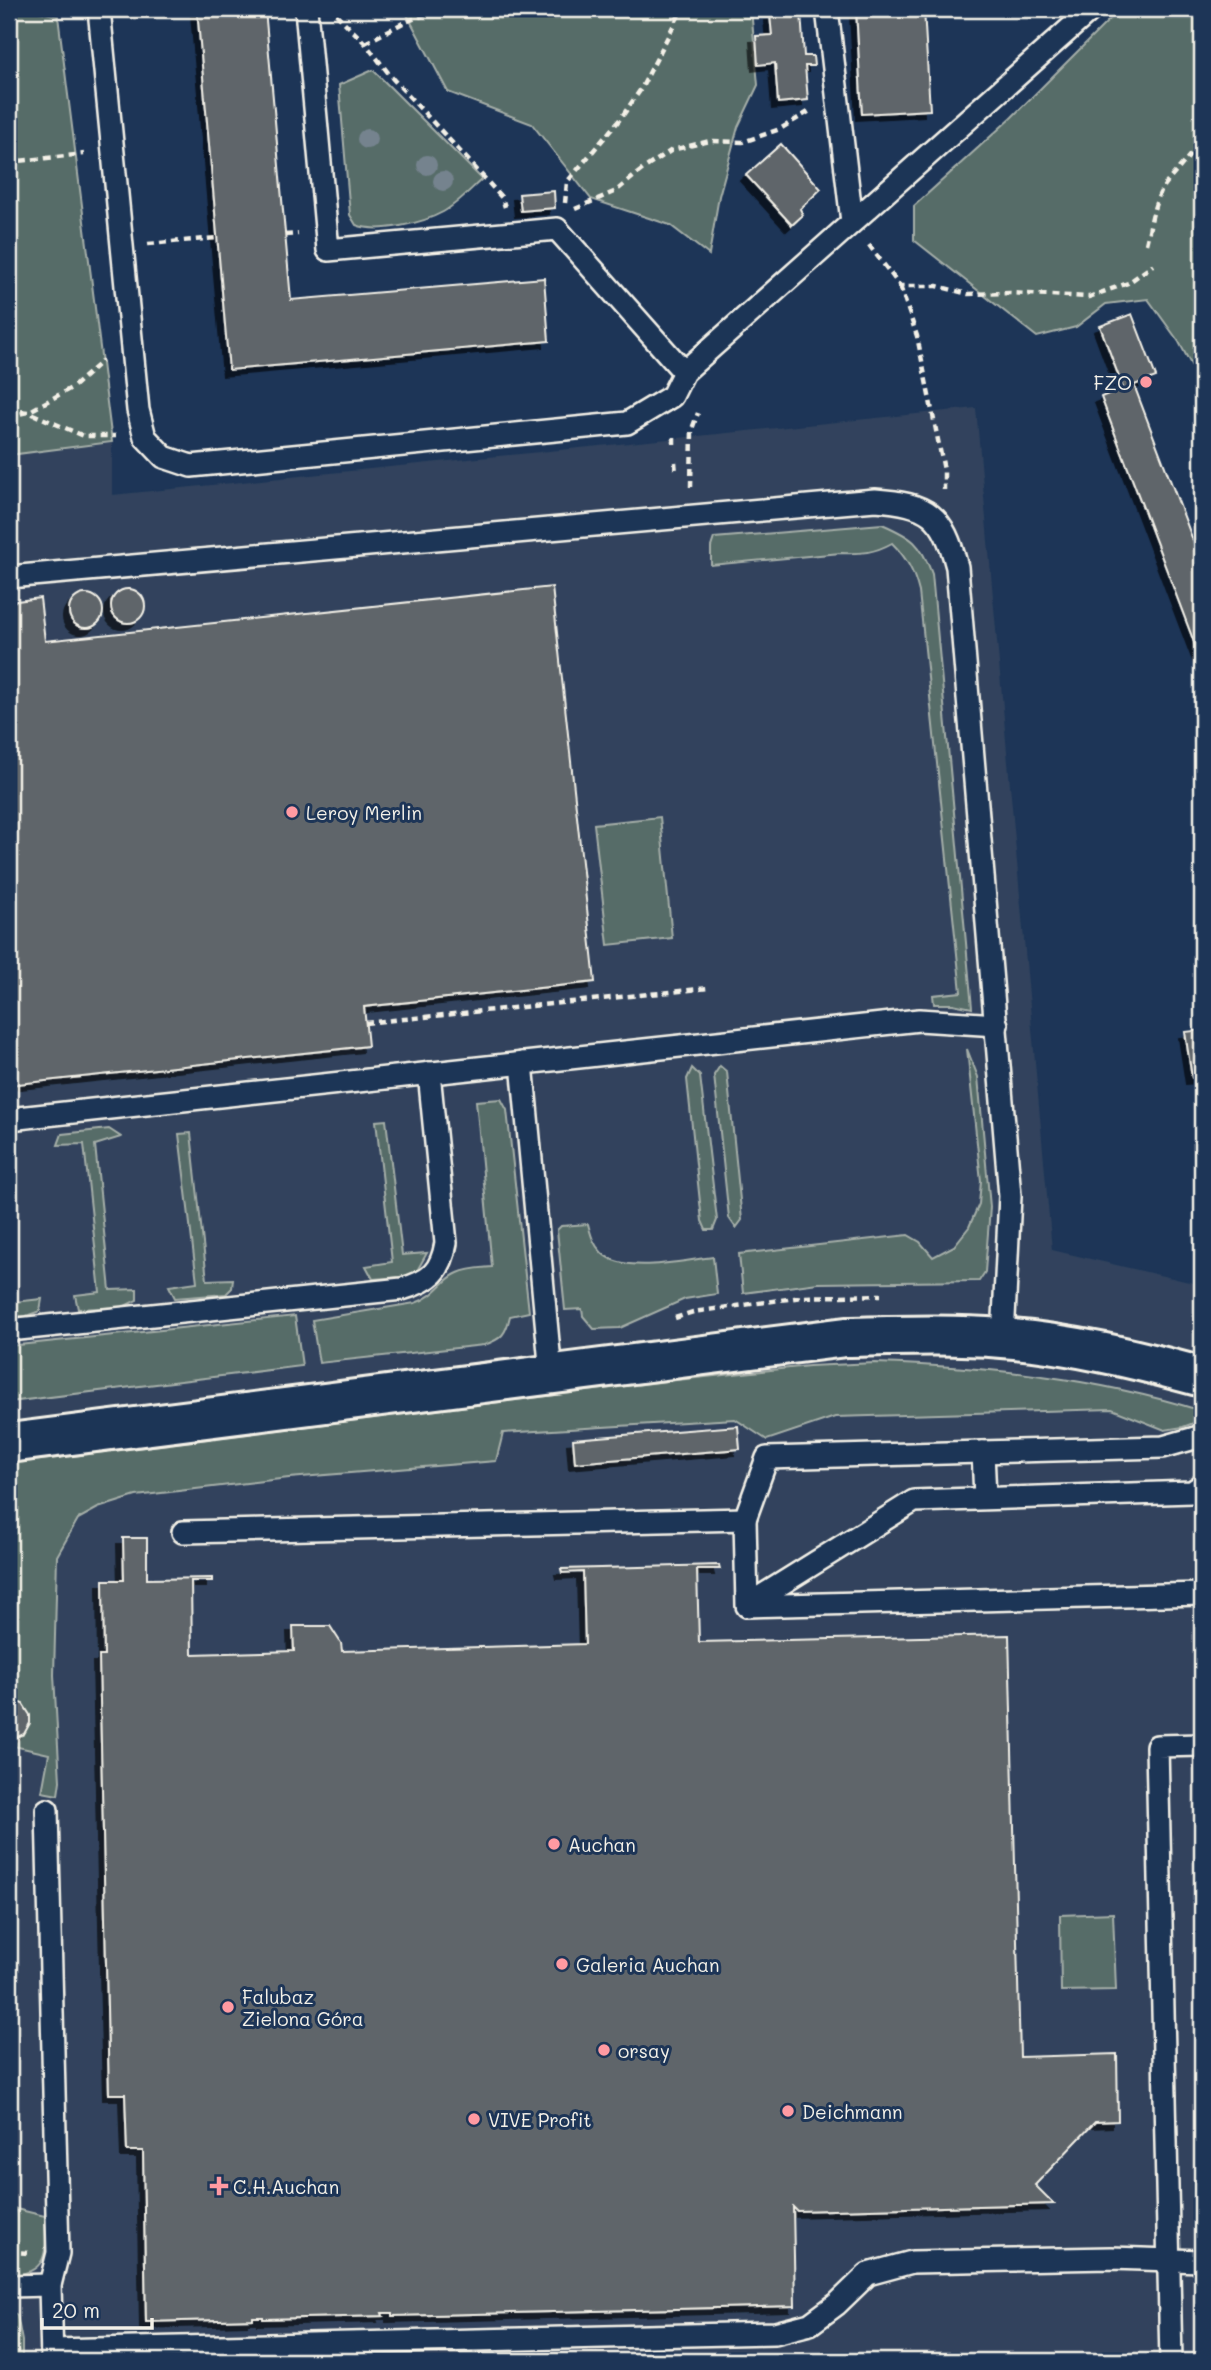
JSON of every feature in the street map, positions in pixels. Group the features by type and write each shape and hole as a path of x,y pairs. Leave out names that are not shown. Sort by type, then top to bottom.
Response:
{"street":[{"path":"9,1443 845,1337 944,1335 1003,1338 1104,1352 1202,1377"}],"lane":[{"path":"99,9 138,410 145,437 164,457 191,466 626,423 672,396 684,372 1092,9"},
{"path":"306,9 328,250 559,222 684,372"},
{"path":"827,9 852,222"},
{"path":"9,577 875,500 906,503 934,516 950,540 957,567 998,1025 1010,1196 1003,1338"},
{"path":"9,1119 919,1020 998,1025"},
{"path":"522,1063 551,1374"},
{"path":"9,1330 390,1290 419,1284 434,1274 443,1260 446,1243 429,1073"},
{"path":"747,1606 745,1519 767,1458 1163,1447 1202,1436"},
{"path":"983,1452 985,1498"},
{"path":"747,1606 915,1501 1192,1492 1202,1485"},
{"path":"183,1532 745,1519"},
{"path":"747,1606 1202,1594"},
{"path":"1171,2361 1157,1746 1202,1745"},
{"path":"47,1810 58,2253 50,2285 52,2355 775,2333 810,2324 837,2304 868,2274 912,2262 1111,2258 1202,2261"},
{"path":"9,2286 50,2285"}],"path":[{"path":"330,9 365,44 393,79 502,198"},
{"path":"365,44 403,23 440,9"},
{"path":"559,222 567,182 621,118 641,89 682,9"},
{"path":"559,222 616,191 672,150 710,141 743,142 780,130 837,94"},
{"path":"1146,244 1154,210 1163,188 1198,145 1202,136"},
{"path":"9,162 113,151"},
{"path":"852,222 900,286 917,336 944,470 944,504 934,516"},
{"path":"122,246 217,238"},
{"path":"900,286 937,286 968,293 1088,297 1128,283 1153,265"},
{"path":"9,416 27,412 73,387 131,333"},
{"path":"9,410 27,412 84,436 145,437"},
{"path":"691,476 692,429 699,411"},
{"path":"674,437 674,444"},
{"path":"675,462 677,473"},
{"path":"365,1023 709,988"}],"shaded area":[{"path":"976,408 1052,1250 1202,1285 1202,2361 9,2361 9,455 112,442 112,495"}],"green space":[{"path":"9,9 30,9 58,16 112,442 9,455"},
{"path":"404,9 751,9 758,85 738,127 719,196 709,255 670,225 591,199 532,124 448,92"},
{"path":"1120,9 1202,9 1202,385 1179,342 1148,299 1106,304 1076,327 1037,337 914,240 914,206 1012,117"},
{"path":"373,70 482,179 443,212 388,228 356,225 350,215 339,85"},
{"path":"882,524 914,542 924,555 932,574 972,1008 934,1004 933,995 961,992 919,592 902,554 892,543 861,553 711,565 714,538"},
{"path":"660,817 672,938 608,945 594,824"},
{"path":"967,1049 978,1077 990,1207 985,1272 979,1281 818,1283 743,1293 739,1254 908,1235 920,1242 933,1257 954,1246 969,1227 979,1204 981,1181"},
{"path":"720,1066 727,1072 742,1220 736,1228 729,1218 714,1075"},
{"path":"692,1068 700,1076 717,1220 713,1230 706,1230 702,1221 687,1079"},
{"path":"501,1099 507,1110 529,1312 510,1316 502,1335 484,1345 319,1363 312,1320 415,1303 429,1296 458,1273 492,1267 476,1101"},
{"path":"386,1120 402,1255 427,1253 414,1276 373,1279 366,1266 392,1262 376,1121"},
{"path":"109,1129 121,1137 95,1145 110,1290 137,1289 137,1300 123,1307 78,1309 75,1295 100,1292 84,1144 58,1145 62,1134"},
{"path":"191,1133 207,1280 233,1279 232,1288 226,1294 175,1298 169,1286 197,1282 179,1134"},
{"path":"588,1224 594,1243 612,1260 639,1265 713,1257 717,1294 685,1299 620,1328 594,1329 583,1316 582,1309 565,1310 557,1230 561,1226"},
{"path":"9,1251 15,1302 42,1299 40,1311 26,1316 9,1317"},
{"path":"295,1316 302,1366 9,1402 9,1346"},
{"path":"875,1363 959,1367 1081,1382 1161,1399 1202,1411 1202,1420 1165,1430 1112,1409 835,1417 767,1440 735,1419 503,1433 496,1461 289,1478 136,1496 98,1508 78,1519 57,1556 54,1675 60,1781 58,1795 42,1792 49,1754 9,1745 9,1464 667,1381 809,1366"},
{"path":"1113,1913 1116,1990 1061,1991 1060,1915"},
{"path":"16,2209 45,2216 45,2249 39,2265 23,2274 9,2275 9,2243"},
{"path":"9,2311 17,2315 22,2341 22,2361 9,2361"}],"building":[{"path":"197,9 265,9 291,300 544,278 549,341 229,370"},
{"path":"856,9 924,9 930,110 862,114"},
{"path":"801,12 804,56 813,56 814,66 805,66 808,100 778,103 775,63 758,65 756,36 772,35 770,15"},
{"path":"781,144 821,189 800,209 803,215 792,225 746,175"},
{"path":"554,191 555,208 521,211 519,194"},
{"path":"1132,314 1156,377 1134,385 1202,564 1202,663 1101,397 1123,388 1100,326"},
{"name":"Leroy Merlin","path":"552,587 595,982 364,1007 368,1046 9,1085 9,602 40,598 45,641"},
{"path":"128,589 140,594 145,606 140,618 128,623 116,618 111,606 116,594"},
{"path":"86,594 98,599 103,611 98,623 86,628 74,623 69,611 74,599"},
{"path":"1202,1030 1202,1077 1192,1078 1185,1032"},
{"path":"738,1426 740,1449 575,1463 573,1439"},
{"name":"Galeria Auchan","path":"123,1538 147,1538 147,1579 212,1578 212,1581 191,1581 192,1654 294,1651 293,1626 330,1626 341,1643 342,1651 585,1644 583,1572 562,1573 561,1569 719,1565 720,1569 697,1569 699,1642 1009,1635 1020,2057 1117,2054 1118,2121 1095,2122 1035,2185 1054,2204 797,2211 793,2207 795,2306 392,2316 392,2313 382,2313 383,2316 253,2317 146,2322 143,2151 127,2151 125,2094 109,2094 99,1656 104,1656 103,1580 124,1580"},
{"path":"9,1699 23,1704 30,1715 30,1723 24,1734 11,1740 9,1740"}],"place":[{"name":"FZO","path":"1146,382"},
{"name":"Leroy Merlin","path":"292,812"},
{"name":"Auchan","path":"554,1844"},
{"name":"Galeria Auchan","path":"562,1964"},
{"name":"Falubaz Zielona Góra","path":"228,2007"},
{"name":"orsay","path":"604,2050"},
{"name":"Deichmann","path":"788,2111"},
{"name":"VIVE Profit","path":"474,2119"},
{"name":"C.H.Auchan","path":"219,2186"}]}
